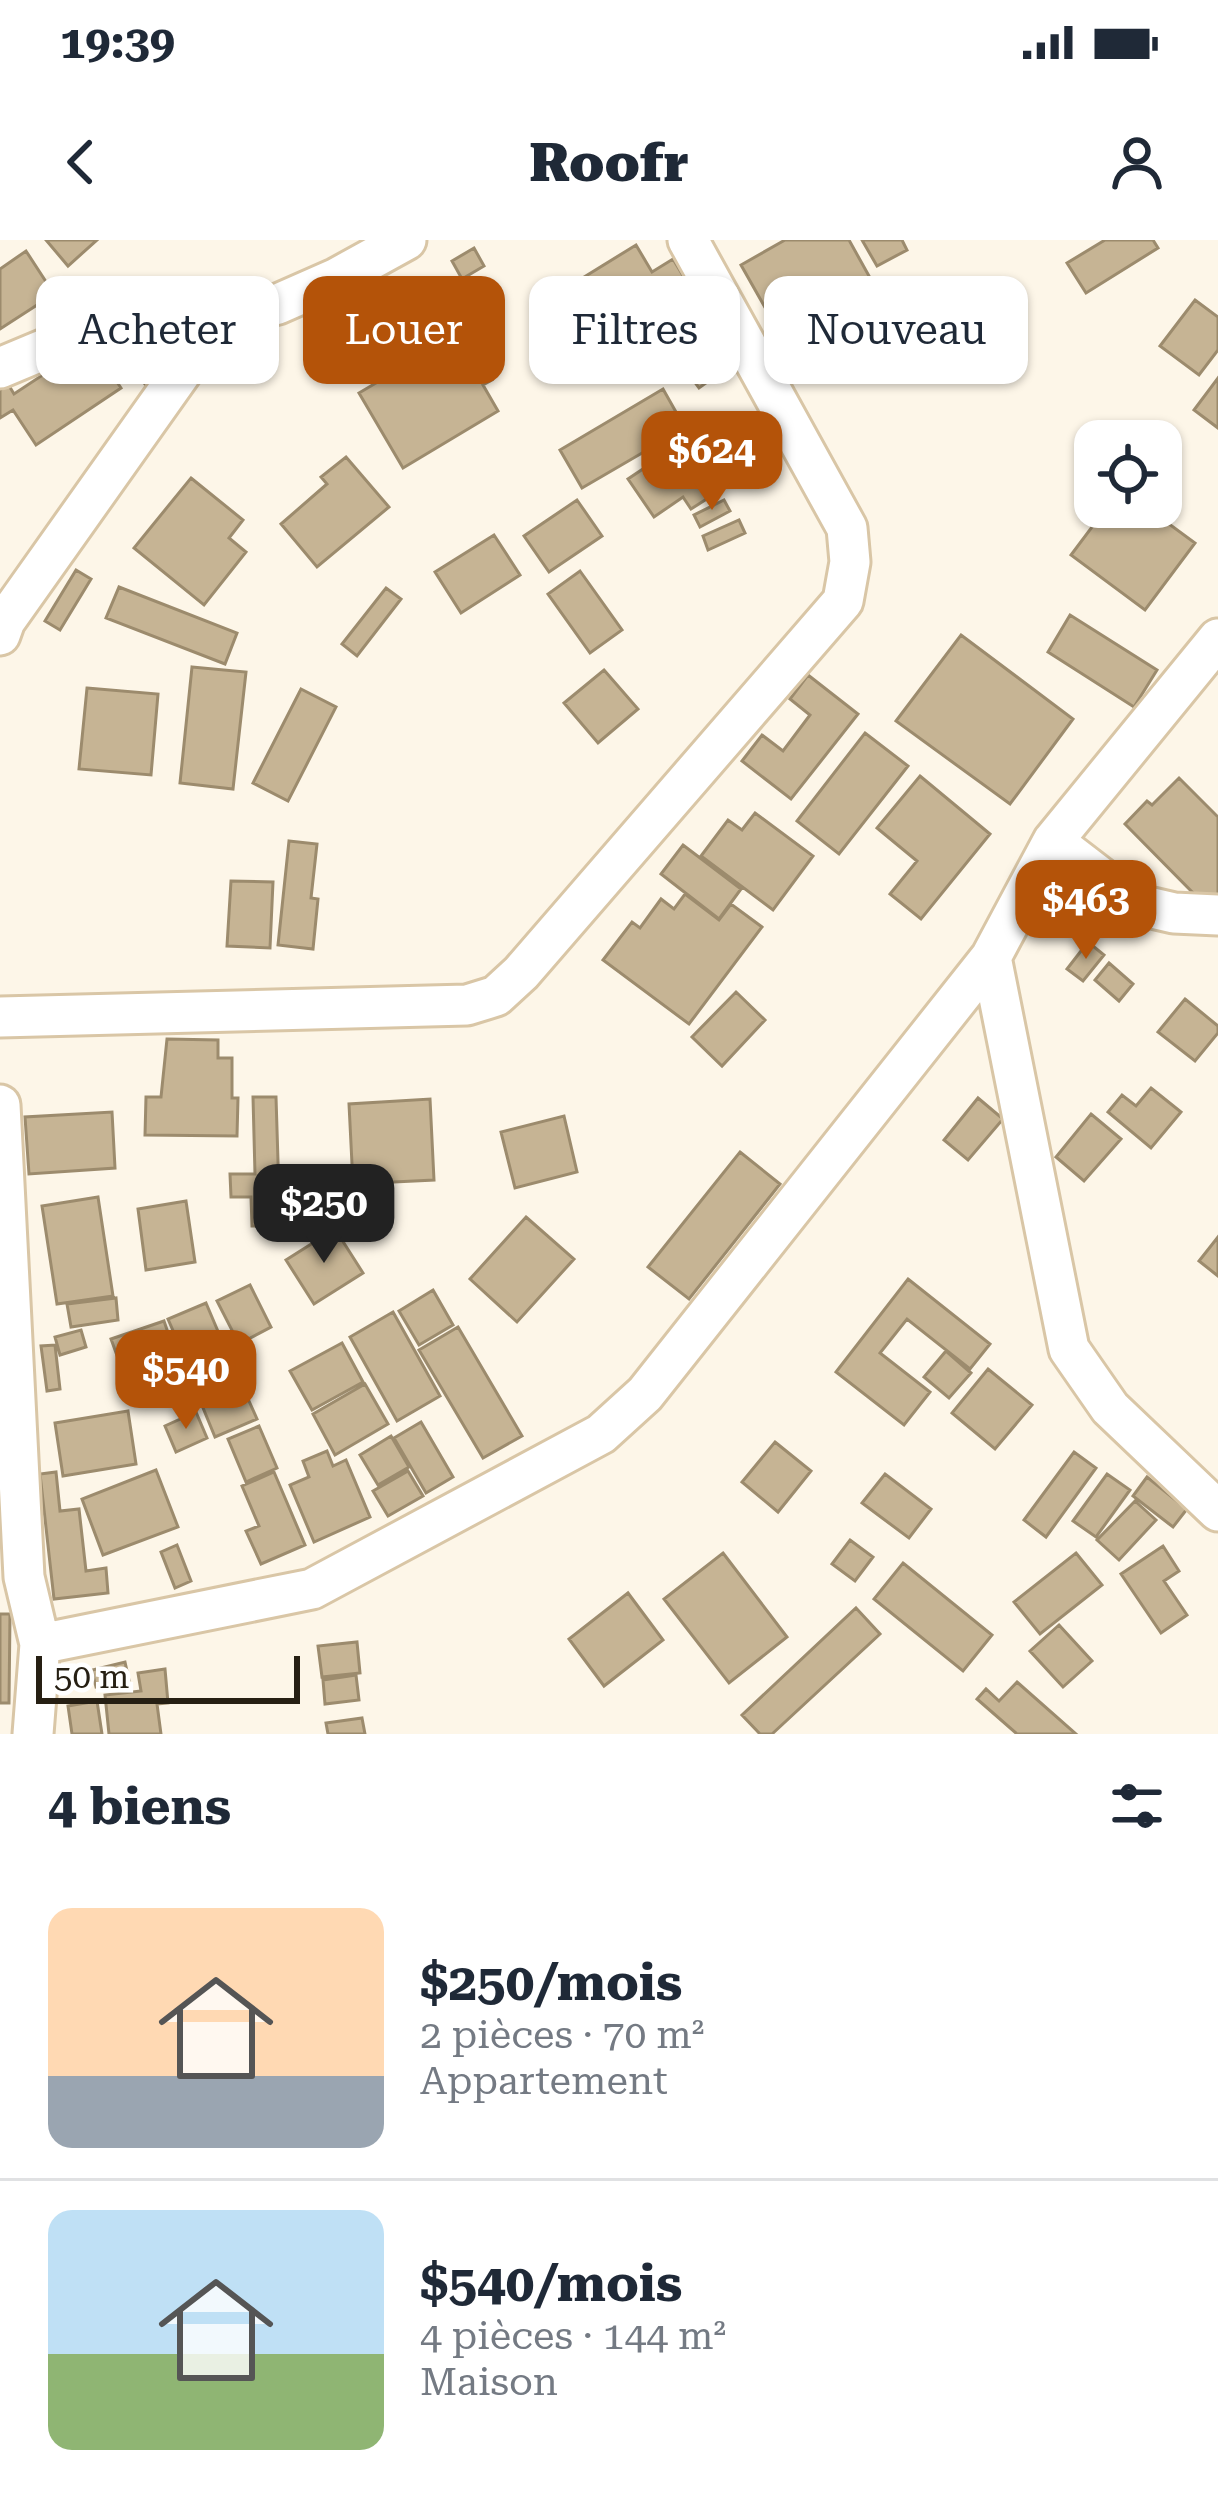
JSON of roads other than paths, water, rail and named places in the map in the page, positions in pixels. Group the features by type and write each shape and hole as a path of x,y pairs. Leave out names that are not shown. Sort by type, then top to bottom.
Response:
{"street":[{"path":"279,304 406,240"},
{"path":"0,1017 467,1005 496,996 520,973 843,601 850,562 847,528 688,240"},
{"path":"0,368 36,353"},
{"path":"0,635 5,621 173,384"},
{"path":"40,1644 312,1589 601,1434 645,1394 992,957 1053,842 1218,639"},
{"path":"1053,842 1135,904 1174,913 1218,915"},
{"path":"992,957 1070,1349 1110,1408 1218,1511"},
{"path":"0,1105 12,1577 40,1644 33,1734"}]}
